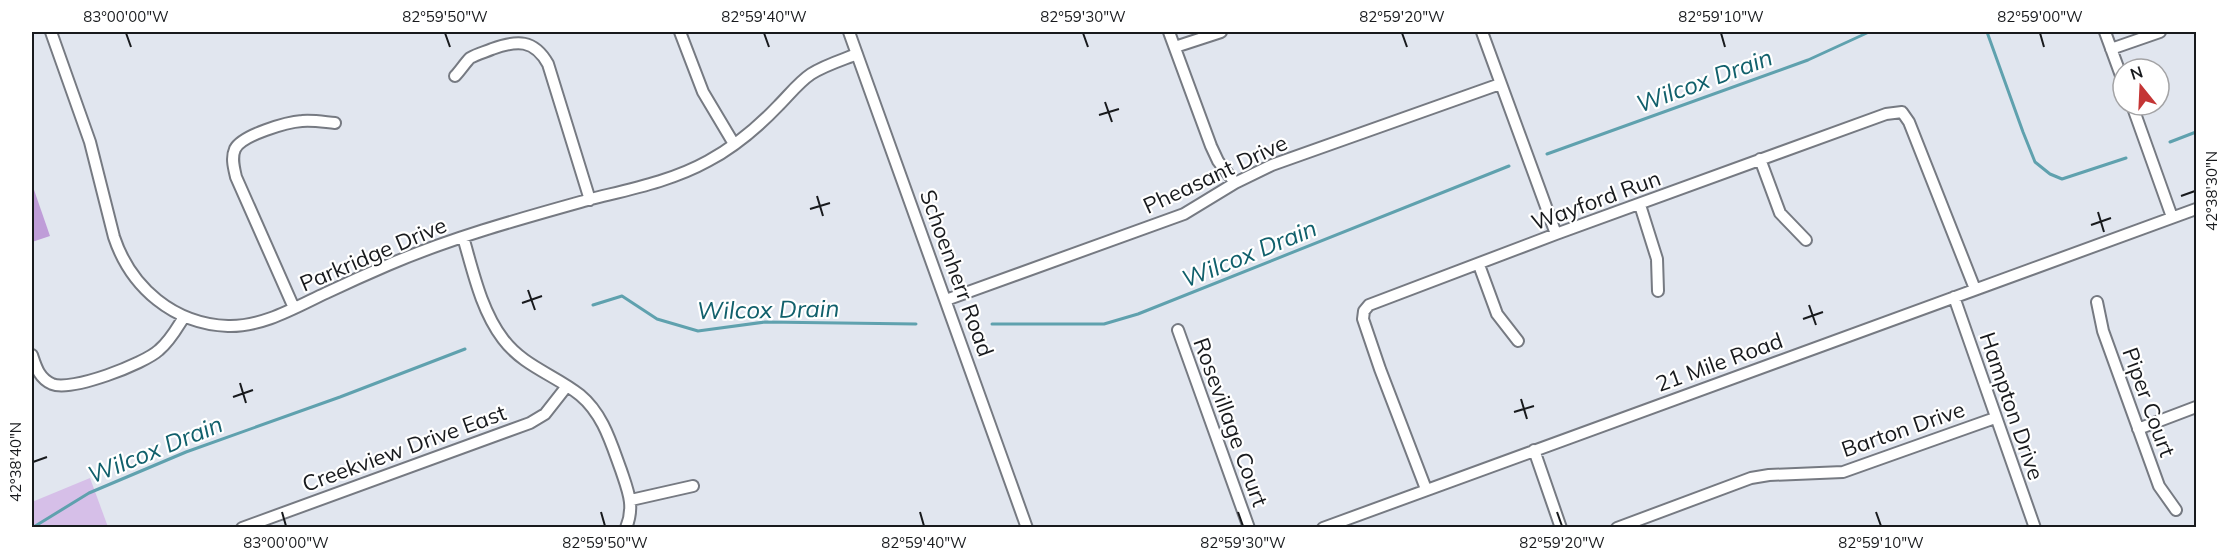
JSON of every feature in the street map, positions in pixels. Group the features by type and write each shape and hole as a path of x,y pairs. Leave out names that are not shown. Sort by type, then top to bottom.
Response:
{"street":[{"name":"Parkridge Drive","path":"51,32 90,142 119,251 129,269 149,294 184,316 213,325 238,326 261,321 294,308 391,264 463,237 681,174 709,160 750,133 806,77 857,54"},
{"path":"680,32 703,92 734,144"},
{"name":"Schoenherr Road","path":"849,32 1027,528"},
{"path":"1169,32 1211,146 1218,161 1235,183"},
{"path":"1175,47 1221,32"},
{"path":"1482,32 1556,234"},
{"path":"2105,32 2114,57"},
{"path":"2111,49 2160,32"},
{"path":"455,76 469,59 498,47 526,44 540,52 548,64 590,200"},
{"name":"Pheasant Drive","path":"946,300 1184,214 1235,183 1272,165 1500,84"},
{"name":"Wayford Run","path":"1426,489 1363,319 1364,311 1369,305 1760,159 1886,114 1902,112 1909,122 1975,289"},
{"path":"2136,117 2172,218"},
{"path":"294,308 236,177 233,155 235,149 245,140 288,123 308,120 335,123"},
{"path":"1760,159 1777,207 1785,219 1806,240"},
{"path":"1640,205 1657,260 1658,291"},
{"name":"21 Mile Road","path":"1323,528 2196,209"},
{"path":"463,237 483,301 502,338 530,365 567,386 588,403 602,422 631,500 626,528"},
{"path":"1479,265 1497,314 1518,341"},
{"name":"Hampton Drive","path":"1954,297 2035,528"},
{"name":"Piper Court","path":"2097,303 2103,330 2159,486 2176,510"},
{"path":"32,355 36,368 46,380 60,386 78,384 150,357 168,340 184,316"},
{"name":"Rosevillage Court","path":"1178,330 1249,528"},
{"name":"Creekview Drive East","path":"242,528 530,423 545,414 567,386"},
{"path":"2138,429 2196,407"},
{"name":"Barton Drive","path":"1617,528 1751,478 1769,475 1843,472 1860,468 1995,418"},
{"path":"1534,450 1561,528"},
{"path":"631,500 693,486"}],"shaded area":[{"path":"32,184 50,236 32,242"},
{"path":"90,478 108,527 32,527 32,502"}],"waterway":[{"name":"Wilcox Drain","path":"1547,154 1808,60 1869,32"},
{"name":"Wilcox Drain","path":"1987,32 2035,162 2050,174 2062,179 2126,158"},
{"name":"Wilcox Drain","path":"2170,142 2196,132"},
{"name":"Wilcox Drain","path":"992,324 1104,324 1138,314 1509,166"},
{"name":"Wilcox Drain","path":"593,305 622,296 657,319 698,331 765,322 916,324"},
{"name":"Wilcox Drain","path":"32,528 89,493 186,452 465,349"}]}
